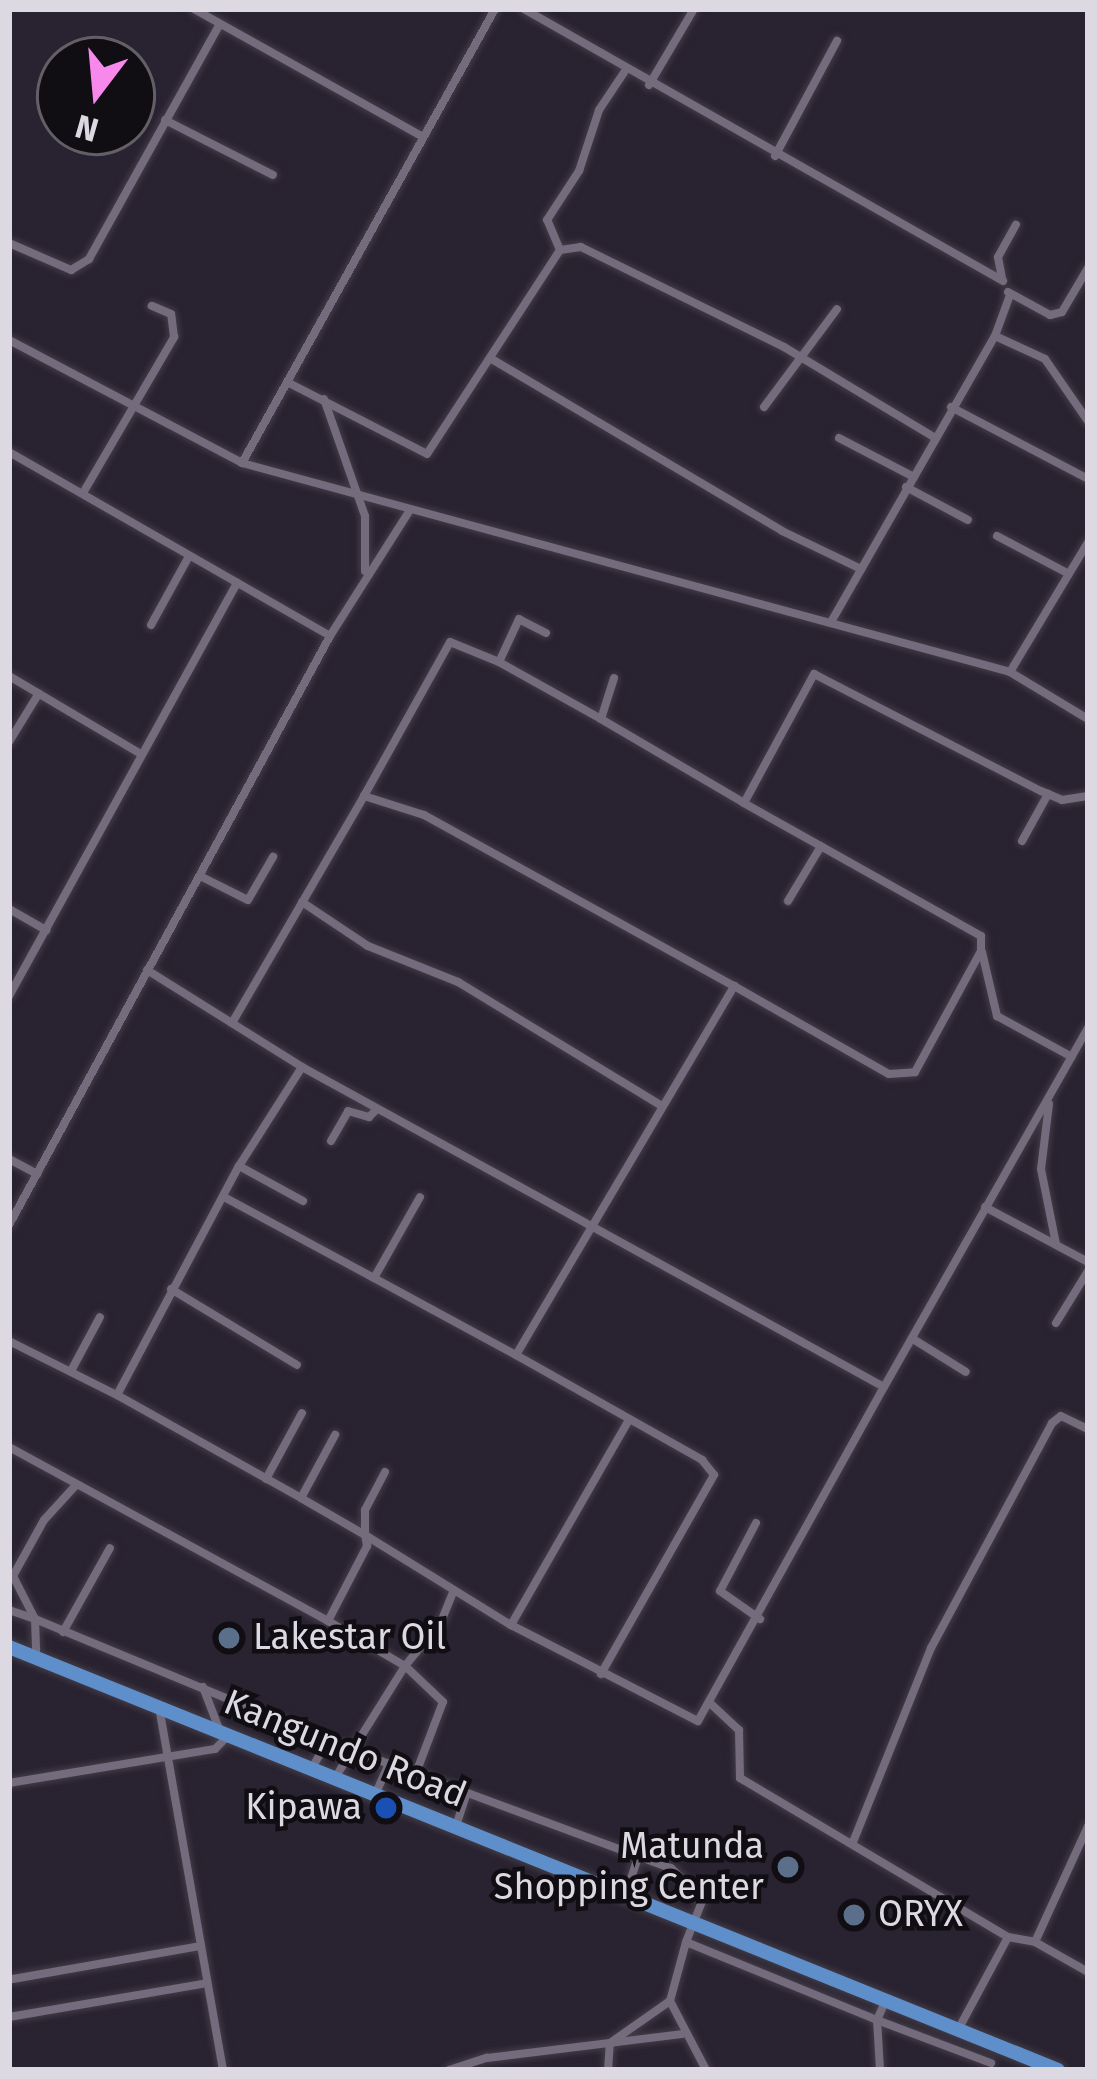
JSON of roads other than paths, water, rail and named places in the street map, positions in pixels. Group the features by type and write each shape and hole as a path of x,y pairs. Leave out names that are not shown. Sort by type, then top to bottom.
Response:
{"highway":[{"name":"Kangundo Road","path":"9,1647 1058,2070"}],"street":[{"path":"194,9 218,27 423,137"},
{"path":"242,463 495,9"},
{"path":"524,9 649,85 1004,281"},
{"path":"649,85 694,9"},
{"path":"9,243 52,266 79,268 218,27"},
{"path":"775,156 837,40"},
{"path":"560,250 547,220 580,171 598,110 625,71"},
{"path":"165,120 273,175"},
{"path":"1016,225 998,257 1010,295 1050,315 1062,311 1088,268"},
{"path":"287,382 427,454 560,250 581,247 800,356 934,437"},
{"path":"831,622 995,336 1010,295"},
{"path":"83,494 130,404 174,337 171,314 152,307"},
{"path":"764,407 837,309"},
{"path":"995,336 1046,359 1088,421"},
{"path":"9,341 242,463 407,513 1010,672 1088,719"},
{"path":"490,358 782,531 861,569"},
{"path":"324,399 351,494 370,538 364,578"},
{"path":"951,407 1088,479"},
{"path":"839,438 912,476"},
{"path":"9,452 330,636"},
{"path":"906,487 968,520"},
{"path":"9,1225 330,636 407,513"},
{"path":"997,536 1069,574"},
{"path":"1010,672 1088,542"},
{"path":"152,625 188,558"},
{"path":"9,996 238,584"},
{"path":"499,662 519,619 546,633"},
{"path":"232,1023 450,642 499,662 968,925 981,936 997,1016 1072,1057"},
{"path":"744,803 814,674 1048,794 1088,796"},
{"path":"9,676 141,754"},
{"path":"601,719 614,678"},
{"path":"9,742 39,693"},
{"path":"1022,841 1048,794"},
{"path":"364,796 424,815 902,1078 924,1058 981,951"},
{"path":"788,901 821,846"},
{"path":"202,877 248,900 273,856"},
{"path":"302,902 368,946 438,971 662,1106"},
{"path":"9,909 46,930"},
{"path":"147,970 302,1067 884,1387"},
{"path":"516,1355 734,986"},
{"path":"9,1341 266,1478 511,1625 688,1719 698,1720 712,1705 884,1387 1088,1028"},
{"path":"117,1395 239,1166 302,1067"},
{"path":"1050,1095 1041,1169 1055,1244"},
{"path":"331,1142 348,1111 369,1117 377,1109"},
{"path":"9,1159 37,1174"},
{"path":"239,1166 303,1201"},
{"path":"224,1197 516,1355 714,1475 602,1675"},
{"path":"374,1278 420,1197"},
{"path":"986,1207 1088,1262"},
{"path":"1057,1323 1088,1271"},
{"path":"171,1289 297,1365"},
{"path":"71,1371 100,1317"},
{"path":"913,1339 966,1372"},
{"path":"266,1478 302,1413"},
{"path":"853,1842 931,1648 1052,1423 1061,1416 1088,1429"},
{"path":"511,1625 629,1420"},
{"path":"301,1498 335,1436"},
{"path":"9,1447 405,1666 443,1702 416,1773"},
{"path":"328,1621 364,1556 364,1510 385,1472"},
{"path":"36,1658 35,1619 14,1576 44,1520 76,1485"},
{"path":"756,1522 720,1591 760,1618"},
{"path":"63,1632 110,1548"},
{"path":"334,1778 405,1666 441,1622 453,1592"},
{"path":"9,1610 328,1740 671,1868 701,1894 670,2001 682,2033 706,2070"},
{"path":"9,1783 170,1751 215,1749 224,1732 202,1686"},
{"path":"712,1705 736,1721 740,1778 1009,1937 1035,1942 1088,1972"},
{"path":"159,1707 223,2070"},
{"path":"311,1769 328,1740"},
{"path":"375,1795 389,1763"},
{"path":"455,1827 467,1793"},
{"path":"1035,1942 1088,1826"},
{"path":"626,1894 638,1856"},
{"path":"958,2029 1009,1937"},
{"path":"686,1942 988,2066 1000,2047"},
{"path":"13,1979 201,1946"},
{"path":"9,2017 207,1983"},
{"path":"880,2070 878,2020 886,2000"},
{"path":"610,2043 670,2001"},
{"path":"449,2070 682,2033"},
{"path":"608,2070 610,2043"}],"place":[{"name":"Lakestar Oil","path":"229,1638"},
{"name":"Kipawa","path":"386,1808"},
{"name":"Matunda Shopping Center","path":"788,1867"},
{"name":"ORYX","path":"854,1915"}]}
